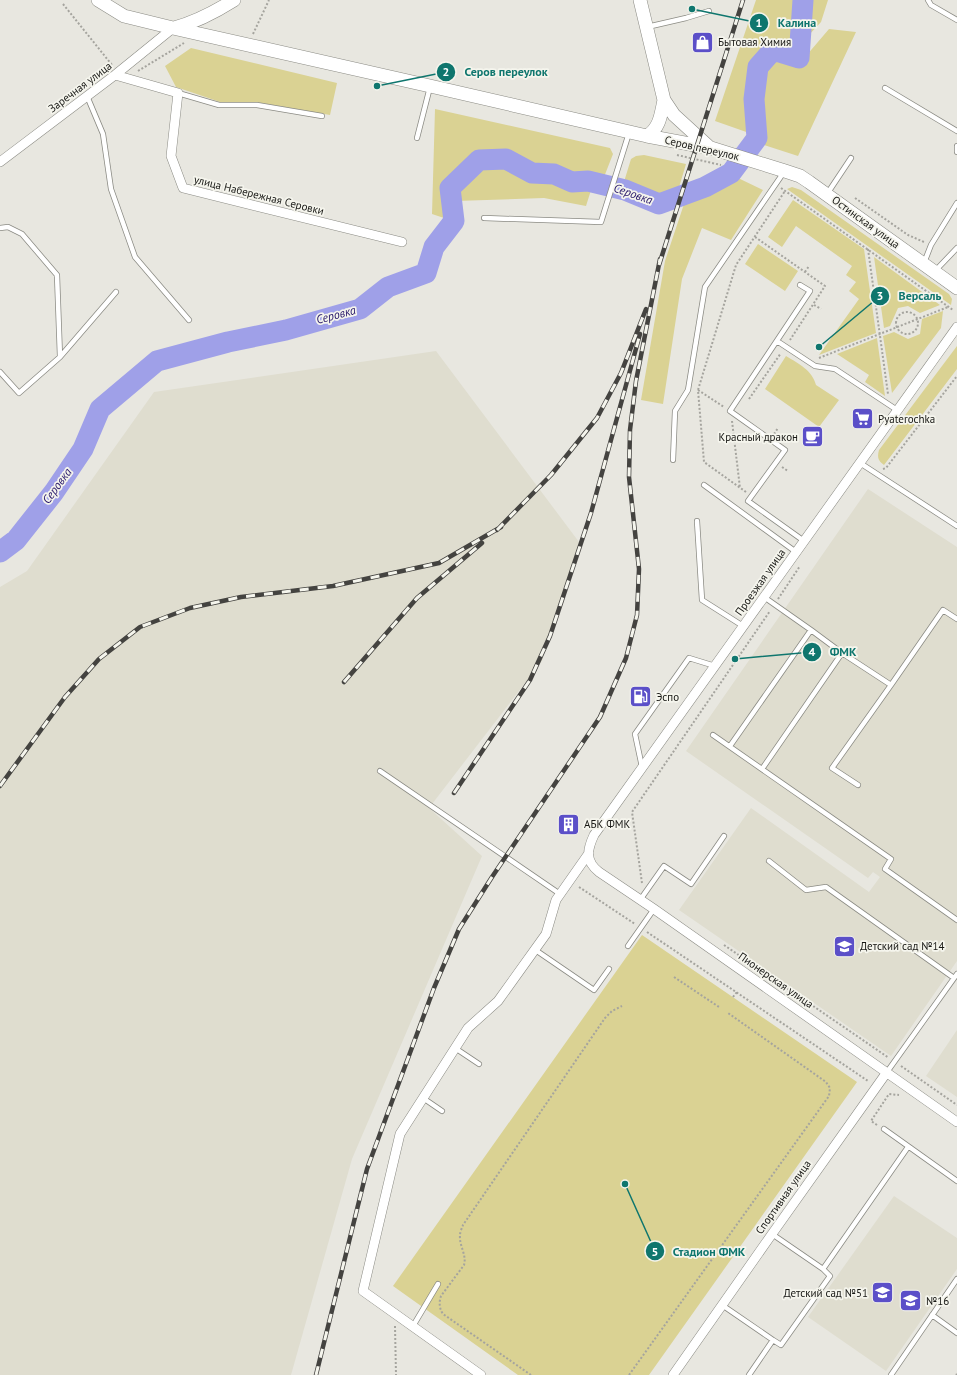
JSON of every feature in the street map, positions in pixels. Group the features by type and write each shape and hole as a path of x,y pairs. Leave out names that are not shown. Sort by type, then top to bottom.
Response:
{"street":[{"name":"Серов переулок","path":"98,0 124,16 647,136 711,148 770,166"},
{"path":"173,28 191,24 215,12 234,0"},
{"path":"640,0 664,100 674,115 711,148"},
{"name":"Заречная улица","path":"0,162 117,74 173,28"},
{"path":"117,74 178,93"},
{"name":"улица Набережная Серовки","path":"178,93 171,156 183,188 402,242"},
{"path":"647,136 654,132 659,122 664,100"},
{"name":"Остинская улица","path":"770,166 800,176 957,288"},
{"name":"Проезжая улица","path":"394,1313 364,1291 400,1134 468,1028 498,1001 546,934 556,900 589,853 589,848 594,835 957,327"},
{"name":"Пионерская улица","path":"589,853 593,868 654,909 957,1122"},
{"name":"Спортивная улица","path":"673,1375 887,1072"},
{"path":"394,1313 481,1375"}],"lane":[{"path":"928,0 931,5 957,20"},
{"path":"647,27 709,11"},
{"path":"417,138 430,86"},
{"path":"885,88 957,131"},
{"path":"178,93 219,105 257,105 322,116"},
{"path":"87,96 103,134 111,189 135,257 190,320"},
{"path":"484,218 601,222 630,131"},
{"path":"957,146 957,152"},
{"path":"827,194 851,158"},
{"path":"673,460 675,411 688,390 705,287 785,171"},
{"path":"923,263 931,245 957,203"},
{"path":"0,228 8,227 22,234 57,275 60,357"},
{"path":"935,272 957,248"},
{"path":"800,285 810,291 730,411 785,450 748,501 804,541"},
{"path":"0,372 19,393 60,357 116,292"},
{"path":"777,341 815,366 835,369 897,410"},
{"path":"860,463 957,526"},
{"path":"704,485 796,552"},
{"path":"697,521 702,600 743,626"},
{"path":"764,597 891,686"},
{"path":"858,785 832,768 943,610 957,619"},
{"path":"730,746 811,630"},
{"path":"762,769 842,653"},
{"path":"642,768 635,734 688,658 715,666"},
{"path":"713,735 891,859 885,869 957,920"},
{"path":"380,771 560,894"},
{"path":"640,900 664,866 691,884 724,836"},
{"path":"769,861 806,890 826,887 956,976 887,1072"},
{"path":"628,946 654,909"},
{"path":"534,949 594,990 609,969"},
{"path":"455,1048 479,1064"},
{"path":"423,1098 442,1111"},
{"path":"884,1129 957,1181"},
{"path":"823,1269 908,1147"},
{"path":"722,1305 781,1346 830,1276 823,1269 772,1234"},
{"path":"891,1375 957,1280"},
{"path":"413,1326 438,1284"},
{"path":"932,1315 957,1333"},
{"path":"749,1375 774,1340"}],"path":[{"path":"253,34 269,0"},
{"path":"63,4 117,74 134,74 186,42"},
{"path":"752,496 704,462 698,390 736,265 785,191 953,310"},
{"path":"852,197 908,235 931,245"},
{"path":"755,237 826,286 790,340 795,344"},
{"path":"868,249 889,404"},
{"path":"805,272 809,266"},
{"path":"813,304 821,309"},
{"path":"818,359 917,318 948,307"},
{"path":"902,312 912,313 917,318 917,326 912,332 902,332 897,327 896,320 902,312"},
{"path":"745,405 785,347"},
{"path":"886,468 957,376"},
{"path":"698,390 730,411 740,488"},
{"path":"773,434 778,428"},
{"path":"777,472 781,466 788,471"},
{"path":"646,891 642,888 632,812 801,565"},
{"path":"579,887 868,1081"},
{"path":"718,940 957,1106"},
{"path":"674,977 719,1007"},
{"path":"733,997 737,992"},
{"path":"530,1375 443,1314 440,1310 439,1300 466,1260 461,1245 460,1235 463,1225 605,1018 612,1011 622,1006"},
{"path":"629,1375 830,1096 830,1088 826,1082 728,1013"},
{"path":"884,1129 870,1121 889,1094 899,1096"},
{"path":"394,1313 396,1375"}],"shaded area":[{"path":"756,0 828,0 821,22 795,50 771,45 753,64 748,99 752,134 715,121"},
{"path":"829,29 856,32 798,156 764,145 759,99 763,69 774,56 800,63"},
{"path":"191,48 337,83 330,115 256,102 220,102 176,87 165,66"},
{"path":"435,109 610,148 613,154 604,177 588,173 571,178 555,169 533,169 507,155 476,155 444,186 450,220 432,214"},
{"path":"644,155 686,164 677,194 660,199 623,185 631,159 636,156"},
{"path":"482,164 506,164 531,177 555,178 570,186 592,187 586,206 544,198 455,201 455,191"},
{"path":"738,178 763,190 731,240 702,228 682,279 663,404 641,400 665,261 685,201"},
{"path":"792,187 801,190 949,294 952,299 951,305 787,189"},
{"path":"793,200 864,249 876,333 819,355 859,299 849,291 856,282 846,275 852,266 796,226 782,247 768,237"},
{"path":"758,244 798,271 785,291 745,264"},
{"path":"874,257 940,305 920,313 908,306 898,308 890,326 884,328"},
{"path":"943,311 941,328 892,393 883,336 894,332 908,339 920,334 922,319"},
{"path":"877,338 885,396 865,382 869,375 837,354"},
{"path":"957,346 957,369 884,465 878,459 879,450"},
{"path":"436,351 579,542 542,661 429,808 482,856 352,1159 291,1375 0,1375 0,587 27,571 154,392"},
{"path":"786,356 808,371 816,385 839,400 819,427 765,389"},
{"path":"868,489 957,547 957,961 891,1056 679,910 751,808 869,892 880,877 873,872 868,878 686,751"},
{"path":"642,935 857,1082 649,1375 518,1375 393,1286"},
{"path":"957,1030 957,1097 926,1076"},
{"name":"Детский сад №51","path":"894,1196 957,1238 957,1269 886,1371 808,1317"}],"waterway":[{"name":"Серовка","path":"0,552 16,540 54,492 83,449 100,409 157,361 228,342 286,330 360,309 388,287 426,273 434,247 454,221 450,188 479,160 506,159 532,173 554,174 572,182 588,181 625,190 659,204 705,187 731,173 757,138 754,99 758,67 773,50 799,58 803,0"}],"railway":[{"path":"659,265 743,0"},
{"path":"316,1375 367,1169 434,988 459,929 492,877 600,717 626,658 637,615 639,569 629,477 630,430 636,381 660,259"},
{"path":"497,530 551,475 597,418 621,373 646,309"},
{"path":"454,793 530,680 550,636 591,513 640,334"},
{"path":"0,786 65,697 99,659 140,627 190,608 241,597 333,586 439,563 501,527"},
{"path":"344,682 417,598 482,543"}],"place":[{"name":"Калина","path":"692,9"},
{"name":"Бытовая Химия","path":"703,42"},
{"name":"Серов переулок","path":"377,86"},
{"name":"Версаль","path":"819,347"},
{"name":"Pyaterochka","path":"862,419"},
{"name":"Красный дракон","path":"813,437"},
{"name":"ФМК","path":"735,659"},
{"name":"Эспо","path":"640,697"},
{"name":"АБК ФМК","path":"568,824"},
{"name":"Детский сад №14","path":"844,946"},
{"name":"Стадион ФМК","path":"625,1184"},
{"name":"Детский сад №51","path":"883,1293"},
{"name":"№16","path":"911,1301"}]}
